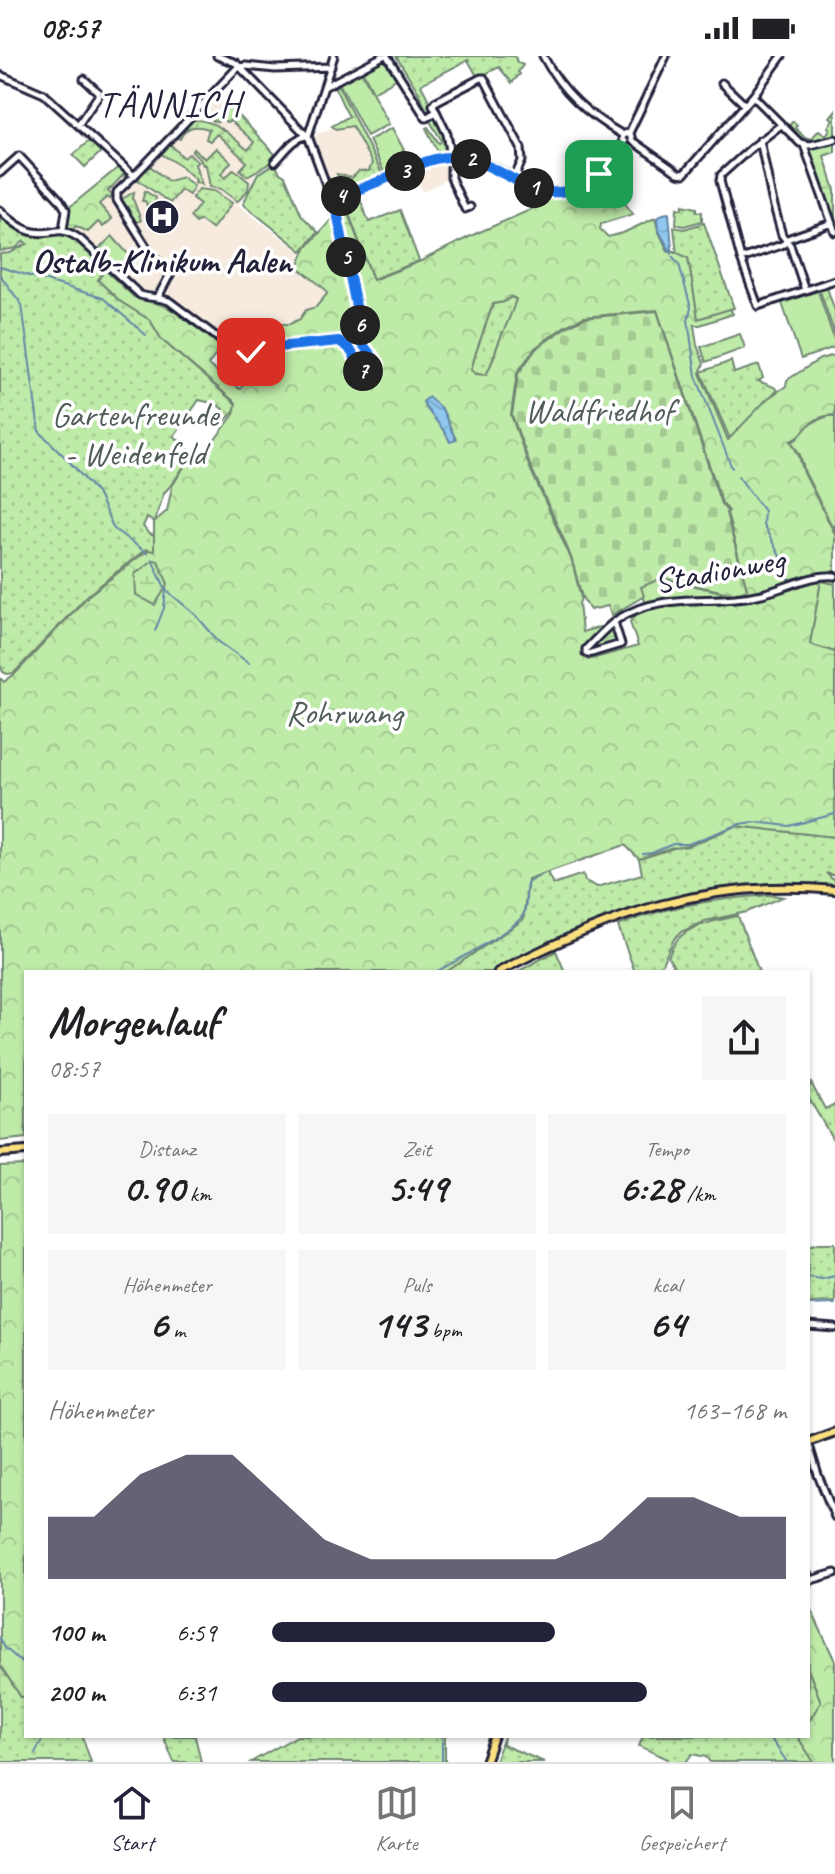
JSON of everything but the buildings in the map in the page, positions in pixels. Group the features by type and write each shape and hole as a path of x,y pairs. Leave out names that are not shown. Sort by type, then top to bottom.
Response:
{"main road":[{"path":"502,970 585,930 687,897 762,888 835,890"},
{"path":"0,1153 24,1151"},
{"path":"810,1441 835,1432"},
{"path":"485,1762 493,1738"}],"street":[{"path":"217,56 246,66 331,67"},
{"path":"308,136 334,56"},
{"path":"323,87 385,56 426,118 436,112"},
{"path":"332,200 426,162 451,156 480,162 550,192 569,190 605,169 627,138 666,56"},
{"path":"546,57 558,82 578,105 678,173 686,173 753,96 782,56"},
{"path":"237,62 308,136 338,217 364,346 377,362 378,369 375,374 366,375 349,348 337,341 277,347"},
{"path":"158,297 170,275 149,251 117,200 117,192 237,62"},
{"path":"0,75 44,94 134,176"},
{"path":"470,207 465,209 453,183 447,134 433,105 435,102 484,78 521,148 522,161 514,178"},
{"path":"78,125 98,96 98,92 84,79"},
{"path":"722,83 745,105"},
{"path":"753,96 795,140 804,145 835,139"},
{"path":"781,125 721,175 741,259 758,306 835,280"},
{"path":"275,162 296,140 308,136"},
{"path":"760,140 782,235 790,245 805,290"},
{"path":"804,145 835,232"},
{"path":"0,173 19,156 66,210 63,230"},
{"path":"0,210 20,226 35,232 63,230 80,239 140,295 169,301 230,347 241,352 261,352"},
{"path":"741,259 832,223"},
{"path":"269,341 277,347 277,353 272,358 265,357 261,352 262,346 269,341"},
{"name":"Stadionweg","path":"614,622 621,644 586,653 586,649 614,622 660,602 737,598 766,593 819,576 835,576"},
{"path":"810,1326 835,1328"},
{"path":"810,1449 835,1517"},
{"path":"810,1578 835,1573"}],"shaded area":[{"name":"Ostalb-Klinikum Aalen","path":"218,93 276,155 255,173 238,205 303,254 298,267 327,290 316,307 306,310 300,319 290,324 269,324 258,347 243,351 167,298 146,295 81,236 67,228 121,166 133,178"},
{"path":"354,118 383,178 334,197 309,138"},
{"path":"449,158 450,177 423,192 411,169"}],"green space":[{"path":"396,56 515,56 517,62 523,65 512,83 499,67 478,78 468,60 425,82 421,85 435,112 429,115"},
{"path":"385,58 396,79 373,92 362,70"},
{"path":"361,71 389,124 367,136 339,83"},
{"path":"337,83 384,178 333,198 325,178 328,177 334,189 342,186 337,174 352,178 359,171 369,171 372,163 352,126 336,129 332,126 349,116 333,85"},
{"path":"228,104 275,154 272,162 247,176 240,170 247,162 217,134 210,141 206,139 209,129 192,127 180,139 176,137 192,120 201,120 223,129 248,150 254,142 230,120 212,120"},
{"path":"835,111 835,136 810,140 800,137 788,127 793,121 797,125 795,128 811,139 819,130 826,135 833,119 830,117"},
{"path":"436,114 445,132 450,155 414,164 438,152 426,128 439,143 442,141 428,118"},
{"path":"392,128 408,163 385,175 369,140"},
{"path":"835,138 835,152 824,156 835,190 835,232 804,145"},
{"path":"91,139 103,150 85,167 73,155"},
{"path":"170,144 184,158 189,154 198,162 195,164 202,185 195,182 180,165 161,154"},
{"path":"216,148 231,162 221,174 225,178 234,169 249,182 248,190 237,201 221,189 210,187 206,165 192,151 194,149 205,159"},
{"path":"275,164 285,176 302,216 318,232 302,251 243,204 258,173"},
{"path":"121,165 134,176 128,179 123,175 108,191 112,196 110,199 107,197 99,204 112,219 103,227 98,222 88,232 76,226 70,233 63,230 66,210"},
{"path":"149,165 168,181 183,177 194,186 189,195 181,190 170,203 138,180"},
{"name":"Rohrwang","path":"602,173 633,214 601,224 600,229 608,237 655,218 668,251 688,258 698,319 730,309 733,314 694,325 704,364 700,373 728,440 767,399 786,386 787,380 820,359 835,355 835,415 819,418 791,441 835,534 835,584 821,582 810,644 835,652 835,837 736,826 688,846 639,859 625,845 528,879 523,920 449,970 24,970 24,1138 0,1141 0,678 4,682 16,673 89,595 148,550 154,551 154,522 167,511 172,486 193,453 205,453 234,414 236,403 162,340 150,320 121,302 98,280 105,270 134,297 165,306 213,340 221,348 208,365 240,389 252,373 245,367 272,327 300,319 306,310 316,307 327,294 298,267 306,248 339,211 347,211 373,280 537,207 555,194 566,192","holes":["511,297 516,299 486,375 475,374 471,370 493,304","657,310 722,503 729,511 747,589 734,595 661,578 640,587 647,607 641,609 630,622 638,646 588,660 585,652 617,645 613,628 604,632 600,627 582,632 581,598 572,561 529,466 511,415 517,373 535,348 565,326 584,317","425,407 442,409 456,440 450,441"]},
{"path":"199,189 214,191 232,203 212,229 190,217 200,204 192,198"},
{"path":"145,191 156,198 158,207 153,226 147,216 151,213 142,201"},
{"path":"357,191 369,222 400,210 419,261 373,279 348,211 336,210 334,200"},
{"path":"134,192 133,199 141,220 134,224 119,201"},
{"path":"683,205 702,212 702,221 684,226 676,224 677,208 682,209"},
{"name":"Gartenfreunde - Weidenfeld","path":"0,210 34,232 70,233 104,262 97,262 105,270 98,280 121,302 150,320 162,340 236,404 226,420 220,413 223,409 199,400 174,436 193,453 164,493 154,522 147,518 143,526 154,536 154,552 146,549 88,595 14,673 7,674 0,665 0,254 10,253 27,244 24,241 16,248 0,251"},
{"path":"704,223 734,308 698,319 688,258 677,254 674,227 684,229"},
{"path":"112,236 130,256 116,269 97,251"},
{"path":"826,285 835,311 835,335 819,288"},
{"path":"818,291 835,347 801,359 782,303"},
{"path":"511,297 516,299 514,306 489,369 486,375 474,374 471,370 493,304"},
{"name":"Waldfriedhof","path":"657,311 721,504 727,511 747,589 734,594 662,578 641,587 644,596 612,615 608,606 590,610 582,597 572,560 530,465 512,415 518,374 536,349 584,318"},
{"path":"740,334 745,348 706,362 701,347"},
{"path":"731,361 734,373 759,365 763,378 758,381 777,390 730,439 701,372"},
{"path":"835,416 835,532 792,442 811,424"},
{"path":"153,560 158,561 168,584 155,605 136,595 135,574"},
{"path":"821,581 835,584 835,652 810,644"},
{"path":"736,826 835,837 835,876 826,873 835,880 835,887 789,883 700,891 599,920 495,970 449,970 472,953 528,879 547,872 553,884 583,874 585,881 597,887 642,874 639,859 688,846"},
{"path":"783,897 747,912 705,921 681,932 674,939 659,970 634,970 618,926 655,913 733,898"},
{"path":"738,916 758,970 676,970 668,957 676,942 689,930"},
{"path":"556,951 564,970 521,970"},
{"path":"811,1083 825,1109 835,1104 835,1143 810,1100"},
{"path":"24,1165 24,1697 0,1665 0,1166"},
{"path":"835,1243 835,1302 810,1303 810,1245"},
{"path":"810,1607 835,1661 835,1762 814,1762 798,1738 810,1738 810,1720 821,1702 810,1674"},
{"path":"0,1665 24,1697 24,1738 83,1738 91,1762 0,1762"},
{"path":"810,1674 821,1702 810,1720"},
{"path":"164,1738 195,1738 201,1762 174,1762"},
{"path":"293,1738 445,1738 445,1762 251,1762"},
{"path":"504,1738 503,1745 544,1762 495,1762"},
{"path":"642,1738 798,1738 814,1762 710,1762 706,1757 692,1754 686,1762 667,1762 668,1759 639,1746"}],"water":[{"path":"669,213 670,251 658,229 657,218"},
{"path":"428,397 442,409 456,440 450,442 426,407 423,402"}],"waterway":[{"path":"670,250 672,254"},
{"path":"673,257 679,264 691,308 688,320 696,376 732,468"},
{"path":"0,267 103,298 146,335"},
{"path":"0,275 22,305 39,431 97,493 114,529 148,554"},
{"path":"738,476 764,511 763,524 783,562 784,572"},
{"path":"152,559 166,590 196,615 219,642 249,663"},
{"path":"786,577 793,580 816,573"},
{"path":"155,631 164,608 166,590"},
{"path":"643,854 673,844 688,844 740,824 754,822 789,826 835,814"},
{"path":"439,970 518,921 525,911 527,883 543,874"},
{"path":"810,1277 835,1276"},
{"path":"810,1305 835,1304"},
{"path":"0,1638 5,1648 24,1664"},
{"path":"35,1754 43,1738"},
{"path":"442,1738 442,1762"},
{"path":"770,1738 787,1762"}],"place":[{"name":"Ostalb-Klinikum Aalen","path":"162,217"}],"district":[{"name":"TÄNNICH","path":"170,104"}],"route":[{"path":"251,352 261,352 262,346 269,341 277,347 337,341 349,348 366,375 378,371 378,364 364,346 332,200 436,158 451,156 480,162 550,192 569,190 599,174"}]}
